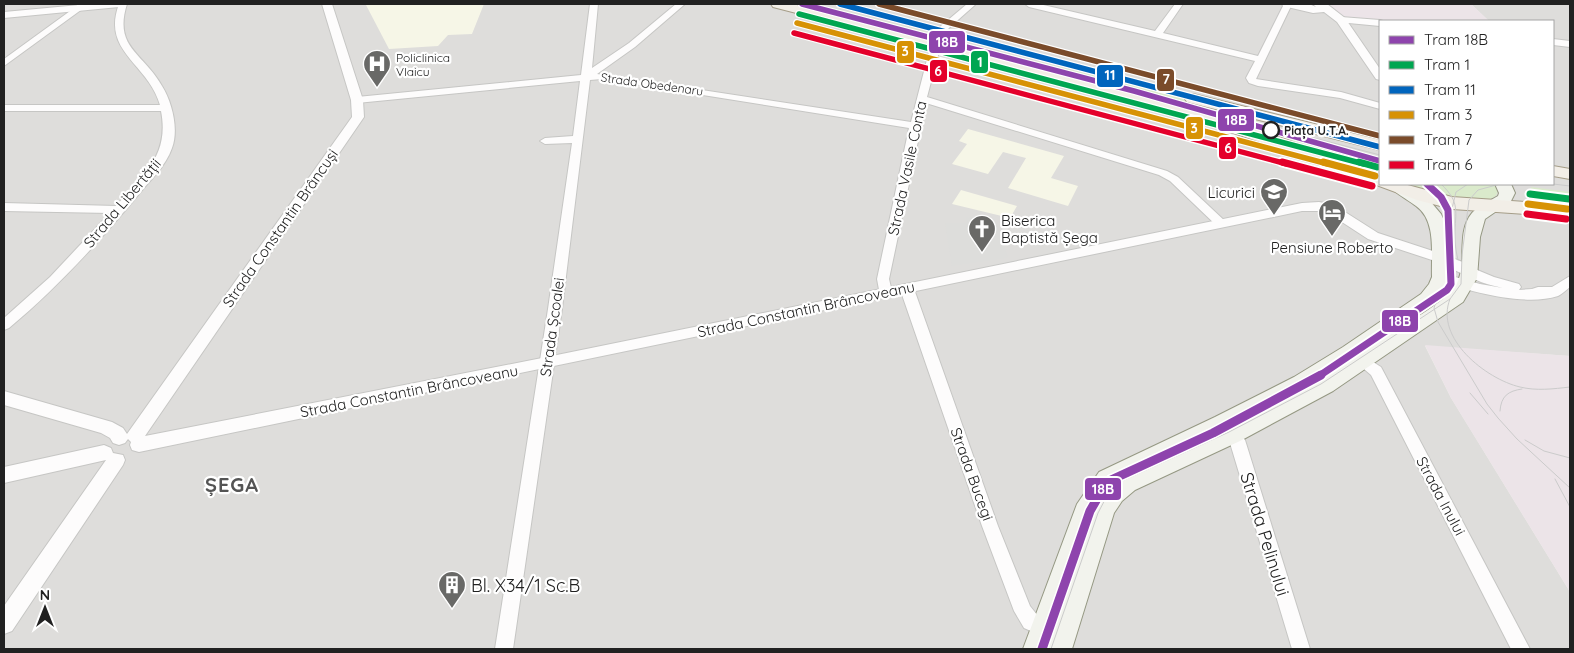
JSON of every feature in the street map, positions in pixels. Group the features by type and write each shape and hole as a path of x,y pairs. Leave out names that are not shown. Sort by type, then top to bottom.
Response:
{"main road":[{"path":"778,4 937,39 1379,145"},
{"path":"828,4 937,39 1181,108 1379,181"},
{"path":"1554,171 1570,174"},
{"path":"1357,357 1450,302 1461,293 1476,219 1506,196 1503,185"},
{"path":"1394,186 1452,203 1570,211"},
{"path":"1036,649 1088,504 1101,485 1115,473 1227,429 1319,389 1427,298 1437,287 1440,267 1438,225 1433,214 1424,204 1394,186"},
{"path":"1061,643 1104,510 1114,494 1128,483 1227,429"}],"street":[{"path":"4,15 81,5 121,4"},
{"name":"Strada Libertății","path":"4,325 54,281 119,210 164,154 168,139 166,108 156,82 135,59 121,38 117,22 121,4"},
{"name":"Strada Constantin Brâncuși","path":"4,624 110,457 128,456 131,439 358,117 357,100 327,4"},
{"name":"Strada Școalei","path":"504,649 547,363 578,139 594,4"},
{"path":"586,76 632,45 681,4"},
{"path":"958,4 970,5"},
{"path":"1029,4 1260,59"},
{"path":"1065,12 1073,4"},
{"path":"1158,34 1179,4"},
{"path":"1379,76 1340,20 1316,6 1287,4 1251,78 1260,84 1341,95 1379,106"},
{"path":"4,63 81,5"},
{"path":"937,39 970,5"},
{"path":"1340,20 1379,23"},
{"name":"Strada Vasile Conta","path":"885,292 883,279 915,126 937,39"},
{"path":"1554,42 1568,45"},
{"name":"Strada Obedenaru","path":"357,100 586,76 612,77 915,126"},
{"path":"922,99 1163,173 1174,179 1221,223"},
{"path":"4,108 166,108"},
{"path":"545,141 578,139"},
{"path":"4,207 119,210"},
{"name":"Strada Constantin Brâncoveanu","path":"131,439 547,363 1302,207 1324,207 1335,211 1373,236 1440,267 1466,275"},
{"path":"1466,275 1484,291 1525,294 1558,291 1570,280"},
{"name":"Strada Bucegi","path":"907,289 1023,611 1031,622 1043,628 1061,643"},
{"name":"Strada Inului","path":"1357,357 1376,371 1521,649"},
{"path":"4,398 106,427 131,439"},
{"name":"Strada Pelinului","path":"1227,429 1237,440 1301,649"},
{"path":"4,475 110,457"}],"shaded area":[{"path":"4,4 1327,4 1336,13 1357,19 1379,22 1379,185 1554,185 1554,20 1488,20 1471,4 1570,4 1570,356 1425,346 1451,398 1570,592 1570,649 4,649"},
{"path":"484,4 472,34 448,35 438,46 389,49 366,5"},
{"path":"1327,4 1471,4 1488,20 1379,20 1379,22 1344,17 1336,13"},
{"path":"968,129 1064,156 1051,178 1078,186 1068,206 1008,188 1026,158 1003,152 988,174 952,164 967,144 959,141"},
{"path":"961,190 1017,206 1010,218 952,204"},
{"path":"966,217 995,219 1008,258 952,266 945,223 966,223"},
{"path":"1425,345 1570,356 1570,592 1451,398"}],"green space":[{"path":"801,4 817,4 926,32 922,37 800,6"},
{"path":"932,35 1260,117 1255,129 1361,157 1359,166 1254,129 928,39"},
{"path":"1412,185 1496,185 1497,194 1490,199 1463,199 1430,192"},
{"path":"1531,187 1570,192 1570,207 1537,205"}],"tram line":[{"name":"18B","path":"802,4 1134,91 1379,161"},
{"name":"11","path":"840,4 1379,147"},
{"name":"7","path":"879,4 1379,136"},
{"name":"1","path":"799,14 1377,167"},
{"name":"3","path":"797,23 1375,176"},
{"name":"6","path":"794,33 1372,186"},
{"path":"1174,99 1248,121 1379,155"},
{"path":"1554,184 1570,186"},
{"name":"18B","path":"1042,649 1090,511 1101,492 1111,480 1213,433 1315,379 1447,290 1451,284 1448,210 1441,197 1428,185"},
{"path":"1442,185 1454,201"},
{"path":"1454,201 1456,192 1466,185"},
{"path":"1450,299 1461,284 1462,255 1469,200 1478,190 1496,185"},
{"name":"1","path":"1530,194 1569,199"},
{"path":"1449,221 1454,201"},
{"path":"1454,201 1456,208 1455,242 1458,260"},
{"name":"3","path":"1528,204 1567,209"},
{"name":"6","path":"1527,214 1566,219"},
{"path":"1434,309 1450,299"},
{"path":"1450,299 1447,314 1449,328 1456,342 1466,355 1479,366 1507,383 1520,387 1538,389 1570,387"},
{"path":"1434,309 1436,302"},
{"path":"1051,649 1098,513 1108,494 1122,481 1229,432 1321,384 1434,309"},
{"path":"1434,309 1438,322 1487,404 1517,439 1570,488"},
{"path":"1500,411 1506,395 1522,389"},
{"path":"1470,393 1488,414"},
{"path":"1525,440 1544,451 1570,458"},
{"path":"1555,479 1570,507"}],"place":[{"name":"Policlinica Vlaicu","path":"377,88"},
{"name":"Piața U.T.A.","path":"1271,130"},
{"name":"Licurici","path":"1274,216"},
{"name":"Pensiune Roberto","path":"1332,237"},
{"name":"Biserica Baptistă Șega","path":"982,253"},
{"name":"Bl. X34/1 Sc.B","path":"452,609"}],"district":[{"name":"ȘEGA","path":"232,484"}]}
